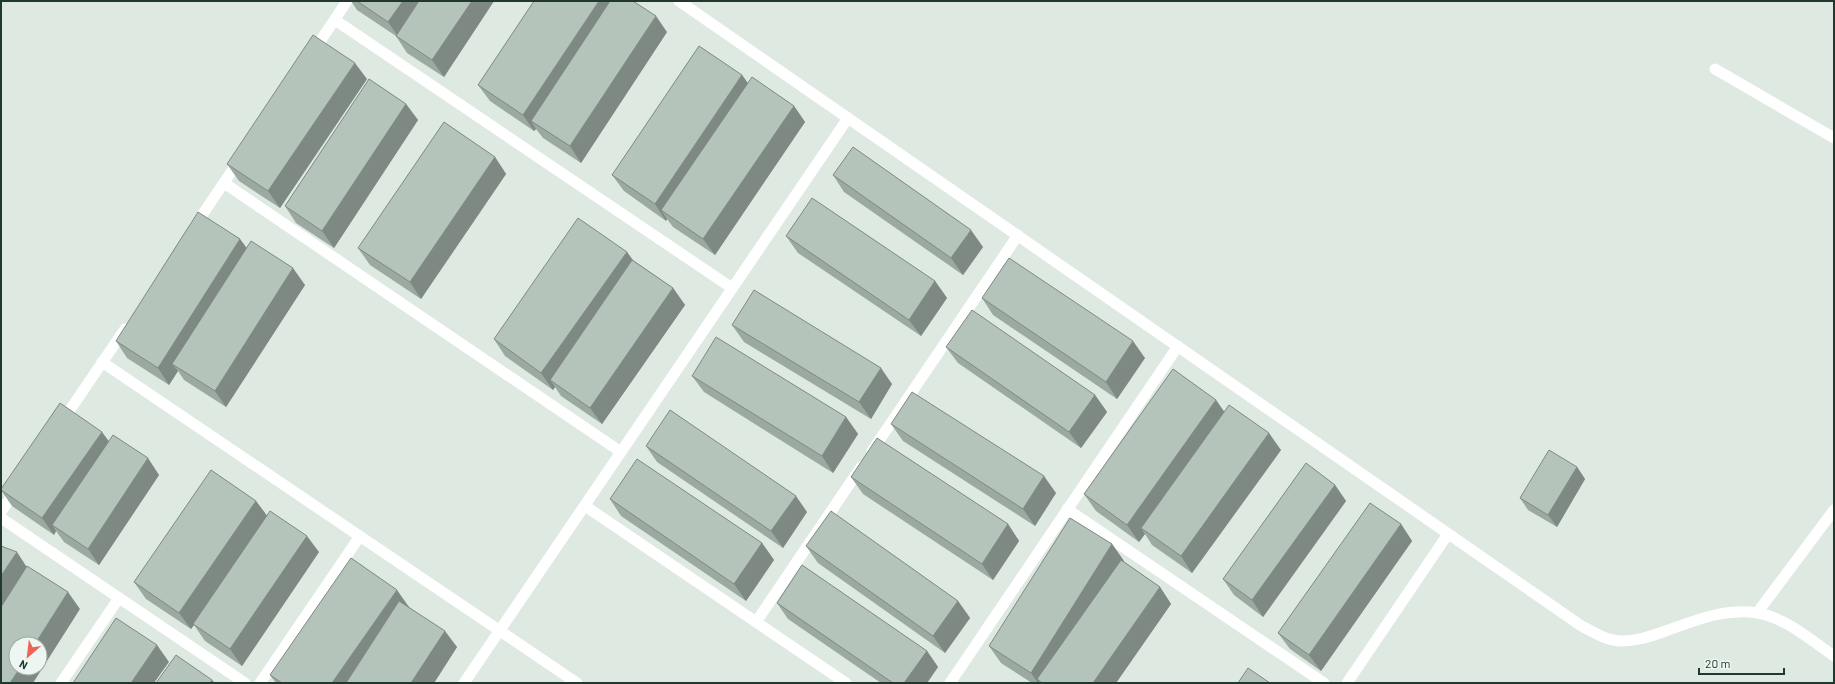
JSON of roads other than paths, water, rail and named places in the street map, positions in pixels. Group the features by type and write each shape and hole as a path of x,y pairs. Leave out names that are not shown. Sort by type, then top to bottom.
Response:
{"lane":[{"path":"308,59 347,1"},
{"path":"679,1 1580,625 1601,636 1621,641 1640,640 1707,617 1732,611 1757,612 1776,618 1834,656"},
{"path":"335,20 732,288"},
{"path":"1715,69 1834,138"},
{"path":"464,683 848,118"},
{"path":"189,234 246,150"},
{"path":"224,183 621,452"},
{"path":"756,622 1018,235"},
{"path":"54,434 133,317"},
{"path":"950,683 1178,346"},
{"path":"102,362 577,683"},
{"path":"1,512 23,479"},
{"path":"585,506 846,683"},
{"path":"1067,509 1324,683"},
{"path":"1757,612 1834,510"},
{"path":"1,518 245,683"},
{"path":"1347,683 1448,534"},
{"path":"260,683 360,536"},
{"path":"61,683 119,598"}]}
